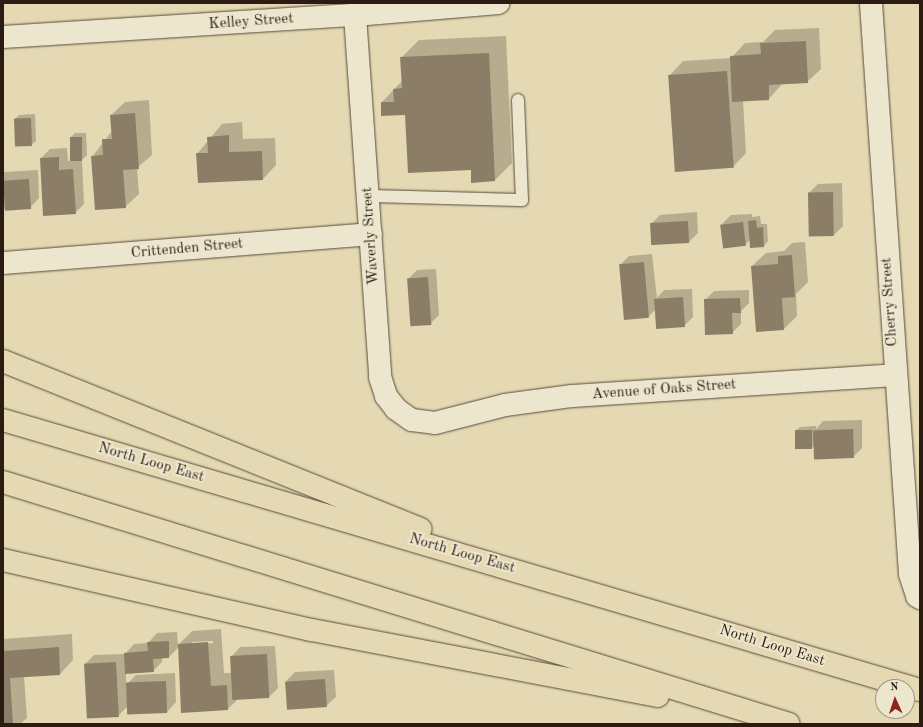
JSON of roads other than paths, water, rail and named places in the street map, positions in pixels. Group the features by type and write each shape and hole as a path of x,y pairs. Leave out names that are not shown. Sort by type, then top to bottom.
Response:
{"highway":[{"path":"3,361 543,578"},
{"name":"North Loop East","path":"3,420 920,690"},
{"path":"3,482 789,724"},
{"path":"3,560 312,630 766,717"}],"street":[{"name":"Kelley Street","path":"3,37 355,15 499,3"},
{"name":"Cherry Street","path":"871,3 895,375 910,574 917,596 920,598"},
{"name":"Waverly Street","path":"355,15 380,376 386,396 396,409 412,420 435,423"},
{"name":"Crittenden Street","path":"3,263 371,234"},
{"name":"Avenue of Oaks Street","path":"435,423 532,400 895,375"}],"lane":[{"path":"368,196 522,200 518,100"}]}
